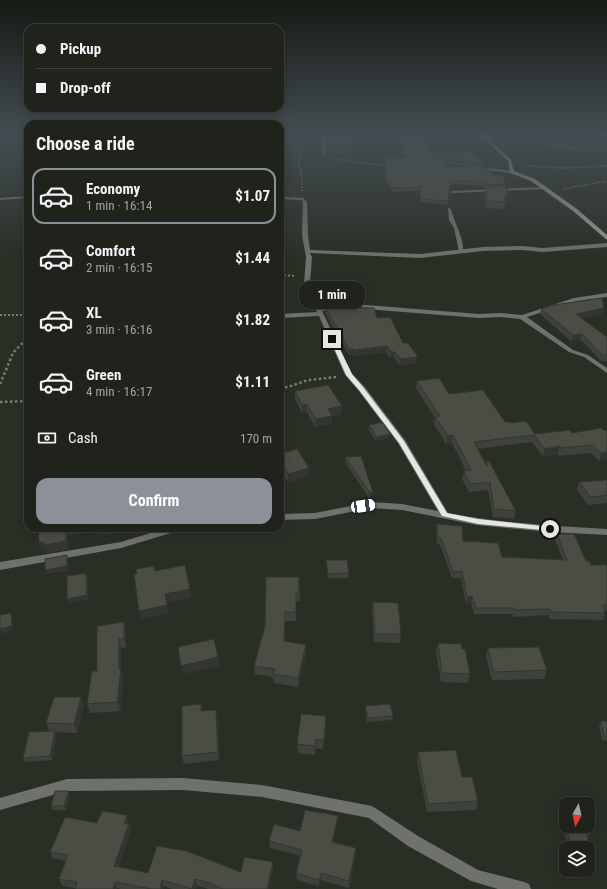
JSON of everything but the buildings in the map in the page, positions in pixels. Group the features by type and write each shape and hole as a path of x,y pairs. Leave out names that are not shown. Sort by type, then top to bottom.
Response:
{"street":[{"path":"521,175 533,180 575,210 607,238"},
{"path":"0,199 24,197"},
{"path":"284,198 303,199 305,202 307,251 309,257 307,284 349,375 361,388 402,442 444,514"},
{"path":"307,251 420,256 460,251 522,248 543,250 607,244"},
{"path":"284,316 320,312 353,306 479,316 502,315 522,317 576,299 607,295"},
{"path":"522,317 572,351 586,356 607,372"},
{"path":"284,517 315,516 371,505 402,507 444,514 478,522 550,529 607,532"},
{"path":"0,566 121,545 165,532"},
{"path":"0,804 67,785 183,784 262,791 372,812 413,841 476,876 524,889"}],"lane":[{"path":"452,192 544,188"},
{"path":"449,209 451,220 456,228 460,251"}],"path":[{"path":"301,175 303,199"},
{"path":"554,195 569,187 607,181"},
{"path":"284,275 307,276"},
{"path":"0,315 24,315"},
{"path":"0,384 13,353 24,341"},
{"path":"284,388 308,380 349,375"},
{"path":"0,402 24,401"}],"route":[{"path":"332,339 349,375 361,388 402,442 444,514 478,522 550,529"}]}
